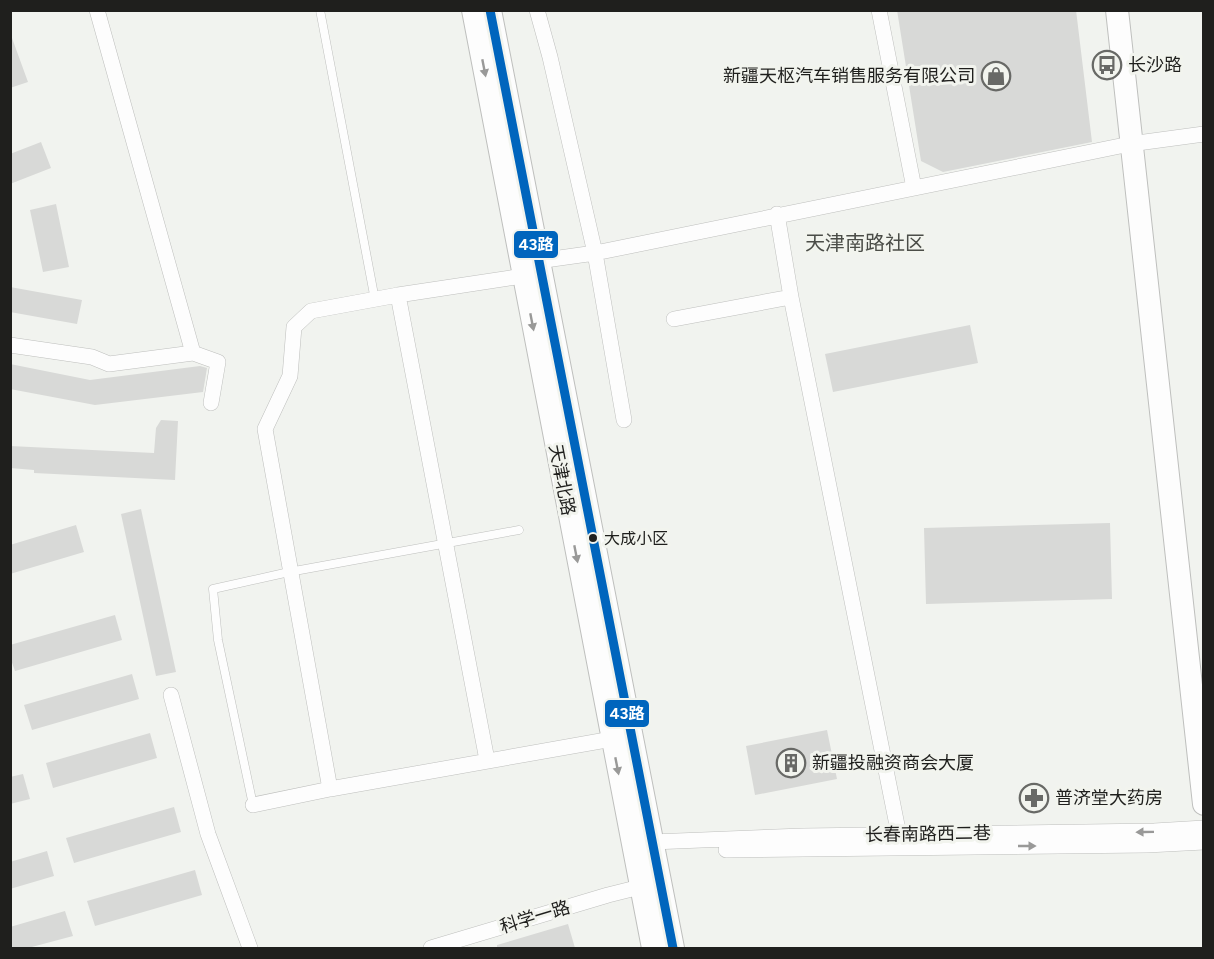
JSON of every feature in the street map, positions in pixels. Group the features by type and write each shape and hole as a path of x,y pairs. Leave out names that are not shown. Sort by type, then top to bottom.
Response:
{"street":[{"path":"98,10 193,353"},
{"path":"473,10 530,269 613,688 653,847 673,948"},
{"path":"490,10 530,269"},
{"path":"537,10 595,253 624,420"},
{"path":"879,10 914,188"},
{"path":"1117,10 1203,804"},
{"path":"330,789 265,429 290,376 294,327 310,311 399,296 530,269 777,214 1131,144 1203,134"},
{"path":"777,214 790,297 899,835"},
{"path":"399,296 487,760"},
{"path":"674,319 790,297"},
{"path":"10,345 92,357 108,364 193,353 218,362 211,403"},
{"path":"613,688 612,739 652,948"},
{"path":"171,695 208,834 250,948"},
{"path":"253,805 487,760 612,739"},
{"name":"长春南路西二巷","path":"653,847 899,835 1154,831 1203,828"},
{"name":"长春南路西二巷","path":"653,847 1147,845 1203,842"},
{"name":"科学一路","path":"431,948 640,887"}],"lane":[{"path":"320,10 375,300"},
{"path":"253,805 218,640 213,589 289,572 519,530"}],"building":[{"name":"新疆天枢汽车销售服务有限公司","path":"897,10 1076,10 1092,142 943,172 921,161"},
{"path":"10,38 12,38 28,82 10,88"},
{"path":"41,142 51,168 10,184 10,154"},
{"path":"56,204 69,267 43,272 30,210"},
{"path":"10,287 82,300 77,324 10,312"},
{"path":"970,325 978,363 833,392 825,354"},
{"path":"10,364 90,380 200,366 207,368 203,392 95,405 10,389"},
{"path":"161,420 178,421 175,480 34,473 34,470 10,468 10,446 154,453 156,428"},
{"path":"141,509 176,672 156,676 121,514"},
{"path":"1110,523 1112,599 926,604 924,528"},
{"path":"76,525 84,552 10,574 10,545"},
{"path":"115,615 122,640 15,671 10,657 10,645"},
{"path":"132,674 139,699 32,730 24,705"},
{"name":"新疆投融资商会大厦","path":"827,730 837,779 755,795 746,746"},
{"path":"150,733 157,758 53,788 46,763"},
{"path":"23,774 30,799 10,804 10,777"},
{"path":"174,807 181,832 74,863 66,838"},
{"path":"47,851 54,876 10,889 10,862"},
{"path":"195,870 202,895 95,926 87,901"},
{"path":"65,911 73,936 28,948 10,948 10,927"},
{"path":"568,924 575,948 497,948 497,945"}],"transit line":[{"name":"43路","path":"490,10 673,948"}],"place":[{"name":"长沙路","path":"1107,65"},
{"name":"新疆天枢汽车销售服务有限公司","path":"996,76"},
{"name":"大成小区","path":"593,538"},
{"name":"新疆投融资商会大厦","path":"791,763"},
{"name":"普济堂大药房","path":"1034,798"}],"district":[{"name":"天津南路社区","path":"865,243"}]}
